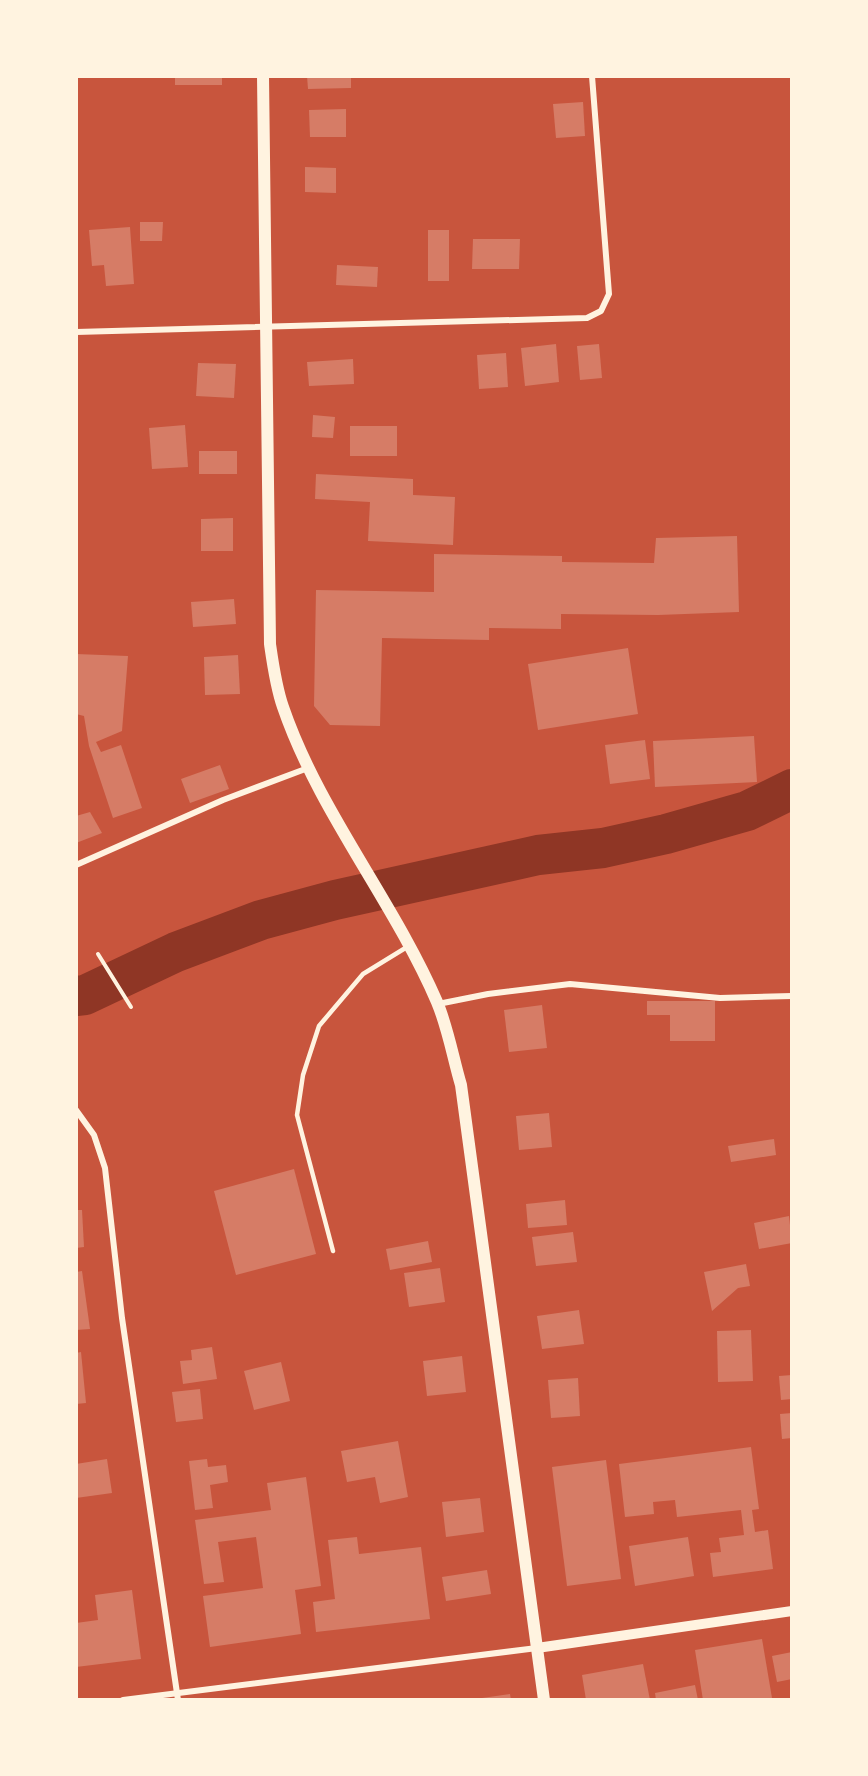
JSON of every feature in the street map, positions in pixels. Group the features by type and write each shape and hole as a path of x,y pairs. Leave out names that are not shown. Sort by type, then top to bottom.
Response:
{"main road":[{"path":"263,76 264,328 270,644 282,704 308,768 401,930 438,1004 461,1085 544,1700"}],"street":[{"path":"76,332 587,318 601,311 609,294 592,76"},
{"path":"76,865 223,800 308,768"},
{"path":"438,1004 488,994 570,984 720,998 792,996"},
{"path":"79,1112 94,1136 105,1168 122,1318 177,1696"},
{"path":"123,1700 177,1696 792,1611"}],"lane":[{"path":"333,1251 297,1115 303,1075 319,1026 345,993 363,974 409,945"}],"path":[{"path":"98,954 131,1007"}],"building":[{"path":"175,76 222,76 222,85 175,85"},
{"path":"307,76 351,76 351,88 308,89"},
{"path":"583,102 585,136 556,138 553,104"},
{"path":"346,109 346,137 310,137 309,110"},
{"path":"305,167 336,168 336,193 305,192"},
{"path":"140,222 163,222 162,241 140,241"},
{"path":"130,227 134,284 106,286 104,265 92,266 89,230"},
{"path":"428,230 449,230 449,281 428,281"},
{"path":"473,239 520,239 519,269 472,269"},
{"path":"337,265 378,267 377,287 336,285"},
{"path":"556,344 559,382 525,386 521,348"},
{"path":"599,344 602,378 580,380 577,346"},
{"path":"506,353 508,387 479,389 477,355"},
{"path":"353,359 354,384 309,386 307,362"},
{"path":"198,363 236,364 234,398 196,396"},
{"path":"313,415 335,417 333,438 312,437"},
{"path":"185,425 188,467 152,469 149,428"},
{"path":"350,426 397,426 397,456 350,456"},
{"path":"199,451 237,451 237,474 199,474"},
{"path":"316,474 413,479 413,495 455,497 453,545 368,541 370,502 315,499"},
{"path":"233,518 233,551 201,551 201,519"},
{"path":"737,536 739,612 658,615 561,614 561,629 489,628 489,640 382,638 380,726 330,725 314,706 316,590 434,592 434,554 562,556 562,562 654,563 656,538"},
{"path":"234,599 236,624 193,627 191,602"},
{"path":"628,648 638,714 538,730 528,664"},
{"path":"76,654 128,656 122,731 96,742 101,752 121,745 142,808 113,818 89,746 84,716 76,714"},
{"path":"238,655 240,694 205,695 204,657"},
{"path":"754,736 757,782 655,787 653,741"},
{"path":"645,740 650,779 610,784 605,745"},
{"path":"220,765 229,789 190,803 181,779"},
{"path":"90,812 102,833 76,843 76,816"},
{"path":"647,1001 715,1001 715,1041 670,1041 670,1015 647,1015"},
{"path":"542,1005 547,1048 509,1052 504,1010"},
{"path":"549,1113 552,1147 519,1150 516,1116"},
{"path":"774,1139 776,1155 731,1162 728,1146"},
{"path":"294,1169 316,1254 236,1275 214,1191"},
{"path":"565,1200 567,1225 528,1228 526,1204"},
{"path":"76,1210 82,1210 84,1247 76,1248"},
{"path":"789,1216 792,1243 759,1249 754,1223"},
{"path":"573,1232 577,1262 536,1266 532,1237"},
{"path":"428,1241 432,1262 390,1270 386,1249"},
{"path":"746,1264 750,1286 738,1288 712,1311 704,1272"},
{"path":"440,1268 445,1302 409,1307 404,1273"},
{"path":"82,1271 90,1329 76,1330 76,1272"},
{"path":"579,1310 584,1344 542,1349 537,1316"},
{"path":"751,1330 753,1381 718,1382 717,1331"},
{"path":"212,1347 217,1379 183,1384 180,1361 192,1360 191,1350"},
{"path":"81,1352 86,1403 76,1404 76,1353"},
{"path":"462,1356 466,1392 427,1396 423,1361"},
{"path":"281,1362 290,1401 254,1410 244,1371"},
{"path":"792,1375 792,1399 781,1400 779,1376"},
{"path":"578,1378 580,1416 551,1418 548,1380"},
{"path":"200,1389 203,1419 176,1422 172,1392"},
{"path":"792,1413 792,1438 782,1439 780,1414"},
{"path":"398,1441 408,1497 380,1503 375,1477 347,1482 341,1451"},
{"path":"751,1447 759,1509 752,1510 755,1532 768,1530 773,1569 713,1577 710,1553 721,1552 719,1538 744,1535 741,1510 677,1517 675,1500 653,1502 654,1514 625,1517 619,1464"},
{"path":"107,1459 112,1493 76,1498 76,1464"},
{"path":"207,1459 208,1467 226,1465 228,1482 210,1485 213,1508 195,1510 189,1461"},
{"path":"606,1460 621,1579 567,1586 552,1467"},
{"path":"306,1477 321,1586 295,1590 301,1634 210,1647 203,1596 263,1588 256,1537 218,1542 224,1582 204,1584 195,1520 271,1510 267,1483"},
{"path":"480,1498 484,1532 446,1537 442,1502"},
{"path":"357,1537 359,1554 421,1547 430,1619 316,1632 313,1602 335,1599 328,1540"},
{"path":"688,1537 694,1576 635,1586 629,1546"},
{"path":"487,1570 491,1594 446,1601 442,1577"},
{"path":"132,1590 141,1659 76,1667 76,1623 98,1620 95,1595"},
{"path":"762,1639 772,1698 703,1700 695,1650"},
{"path":"792,1652 792,1679 777,1682 772,1656"},
{"path":"643,1664 650,1700 586,1700 582,1675"},
{"path":"695,1685 698,1700 656,1700 655,1693"},
{"path":"510,1694 511,1700 482,1700 482,1698"}],"waterway":[{"path":"76,996 85,995 176,952 261,920 335,900 538,855 603,848 666,834 747,811 792,789"}]}
